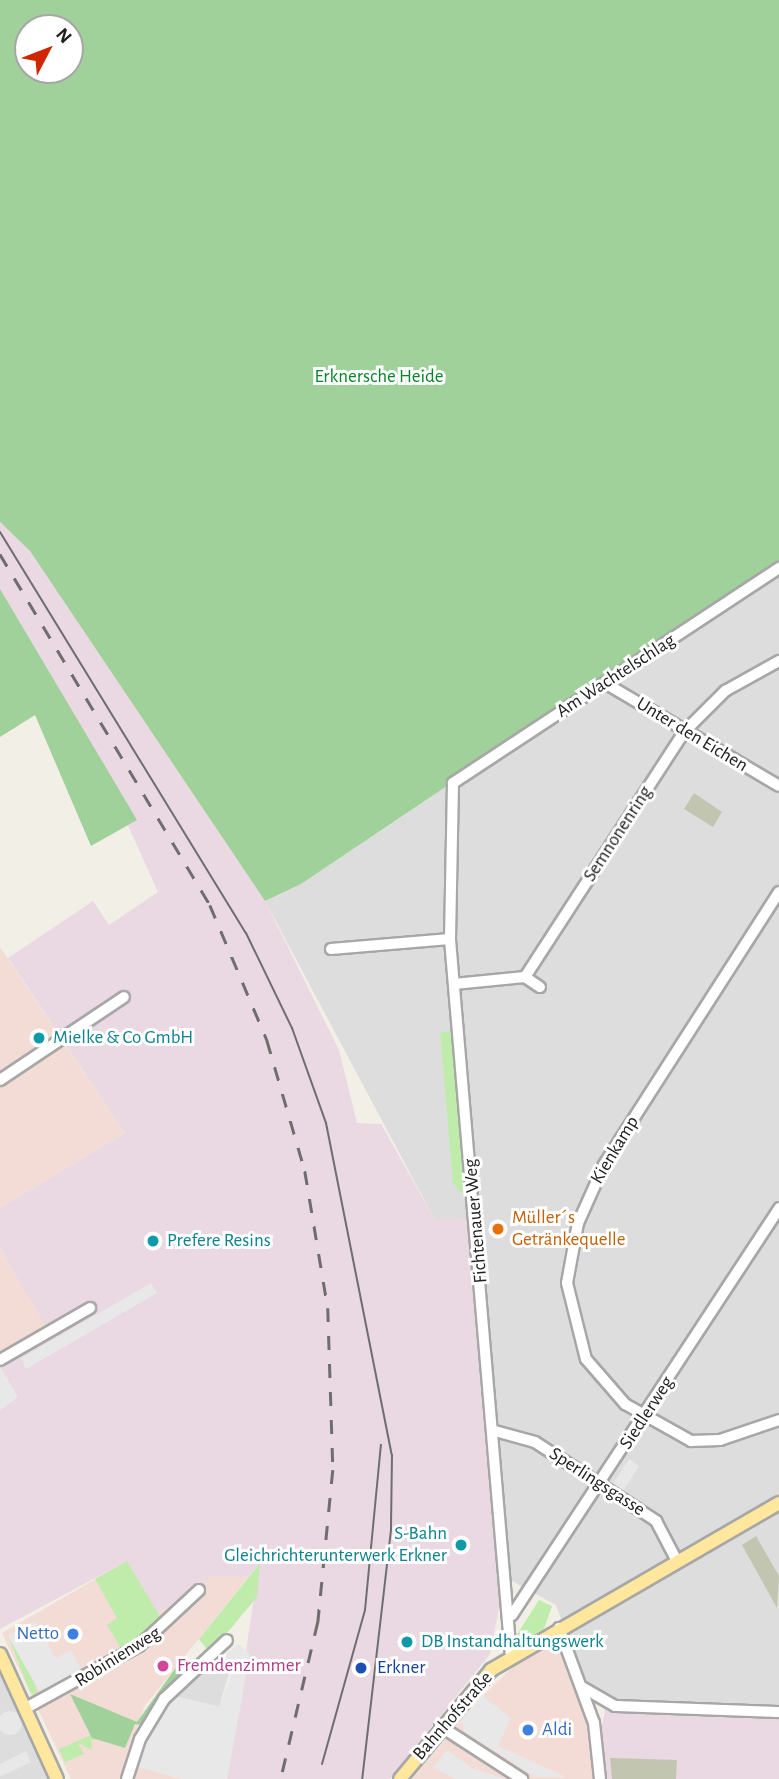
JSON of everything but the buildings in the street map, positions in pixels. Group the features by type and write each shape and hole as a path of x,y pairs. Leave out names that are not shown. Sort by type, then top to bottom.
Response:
{"main road":[{"name":"Bahnhofstraße","path":"400,1779 479,1681 511,1657 779,1503"},
{"path":"0,1654 57,1779"}],"street":[{"name":"Am Wachtelschlag","path":"453,783 779,568"},
{"name":"Semnonenring","path":"526,977 685,731 725,691 779,661"},
{"name":"Unter den Eichen","path":"605,683 779,786"},
{"name":"Fichtenauer Weg","path":"453,783 450,939 512,1615 505,1643 511,1657"},
{"name":"Kienkamp","path":"779,892 604,1165 578,1223 567,1283 578,1341 595,1377 644,1416 681,1438 702,1442 779,1420"},
{"path":"331,949 450,939"},
{"path":"454,984 526,977 540,987"},
{"path":"0,1080 124,997"},
{"name":"Siedlerweg","path":"512,1615 600,1485 779,1208"},
{"path":"0,1360 90,1308"},
{"name":"Sperlingsgasse","path":"495,1431 534,1442 656,1521 677,1561"},
{"name":"Robinienweg","path":"26,1708 139,1646 199,1590"},
{"path":"559,1628 594,1723 600,1779"},
{"path":"127,1779 139,1739 164,1699 227,1640"},
{"path":"582,1687 615,1706 779,1712"},
{"path":"594,1723 615,1706"},
{"path":"440,1727 522,1779"}],"shaded area":[{"path":"0,522 30,551 265,901 339,1050 357,1123 381,1124 435,1220 473,1218 505,1577 490,1654 390,1779 227,1779 259,1564 249,1576 212,1576 178,1604 157,1611 127,1561 0,1629 0,1360 49,1331 0,1248 0,1208 125,1133 8,958 93,901 109,925 158,892 105,774 0,601"},
{"path":"779,563 779,1719 605,1710 581,1675 556,1605 505,1577 435,1220 265,901 301,884"},
{"path":"694,793 722,812 713,827 684,809"},
{"path":"0,947 125,1133 0,1208"},
{"path":"0,1248 50,1331 0,1360"},
{"path":"151,1283 157,1293 26,1369 21,1358"},
{"path":"0,1366 18,1397 0,1410"},
{"path":"629,1459 639,1466 623,1491 613,1484"},
{"path":"756,1536 779,1576 777,1608 742,1545"},
{"path":"127,1561 157,1610 178,1604 212,1576 249,1576 144,1707 121,1779 71,1779 2,1633"},
{"path":"35,1621 56,1658 71,1650 82,1671 41,1694 8,1636"},
{"path":"558,1641 599,1742 602,1779 412,1779 483,1696 517,1663"},
{"path":"239,1644 250,1654 227,1779 183,1779 136,1766 149,1731 175,1696 219,1707 231,1675 225,1655"},
{"path":"220,1650 232,1663 219,1707 175,1696"},
{"path":"0,1666 52,1779 0,1779"},
{"path":"483,1696 511,1718 498,1746 566,1777 535,1777 464,1731 462,1722"},
{"path":"615,1707 779,1719 779,1779 602,1779 599,1742 605,1710"},
{"path":"10,1711 19,1714 22,1723 19,1732 10,1735 1,1732 -2,1723 1,1714"},
{"path":"447,1750 472,1768 505,1779 456,1779 433,1768"},
{"path":"26,1751 31,1762 0,1777 0,1764"},
{"path":"610,1758 677,1760 676,1779 612,1779"},
{"path":"136,1766 183,1779 132,1779"}],"green space":[{"name":"Erknersche Heide","path":"0,0 779,0 779,563 301,884 265,901 30,551 0,522"},
{"path":"0,589 137,820 91,846 35,715 0,737"},
{"path":"454,1031 469,1191 461,1192 453,1183 440,1032"},
{"path":"127,1561 162,1620 121,1648 107,1625 117,1618 95,1579"},
{"path":"260,1563 257,1597 210,1653 199,1639"},
{"path":"539,1600 552,1606 544,1629 519,1643 516,1636"},
{"path":"8,1636 34,1682 38,1696 30,1692"},
{"path":"177,1666 183,1672 140,1725 135,1724 125,1748 92,1738 70,1694 137,1722"},
{"path":"91,1735 97,1739 91,1740 92,1750 78,1743 84,1754 65,1762 59,1749"}],"tram line":[{"path":"0,532 246,933 292,1028 326,1123 392,1455 391,1530 362,1779"},
{"path":"322,1764 365,1610 381,1445"}],"railway":[{"path":"0,554 210,905 267,1040 305,1171 328,1308 333,1470 318,1622 281,1779"}],"place":[{"name":"Mielke & Co GmbH","path":"39,1038"},
{"name":"Müller´s Getränkequelle","path":"498,1229"},
{"name":"Prefere Resins","path":"153,1241"},
{"name":"S-Bahn Gleichrichterunterwerk Erkner","path":"461,1545"},
{"name":"Netto","path":"73,1634"},
{"name":"DB Instandhaltungswerk","path":"407,1642"},
{"name":"Fremdenzimmer","path":"163,1666"},
{"name":"Erkner","path":"361,1668"},
{"name":"Aldi","path":"528,1730"}]}
